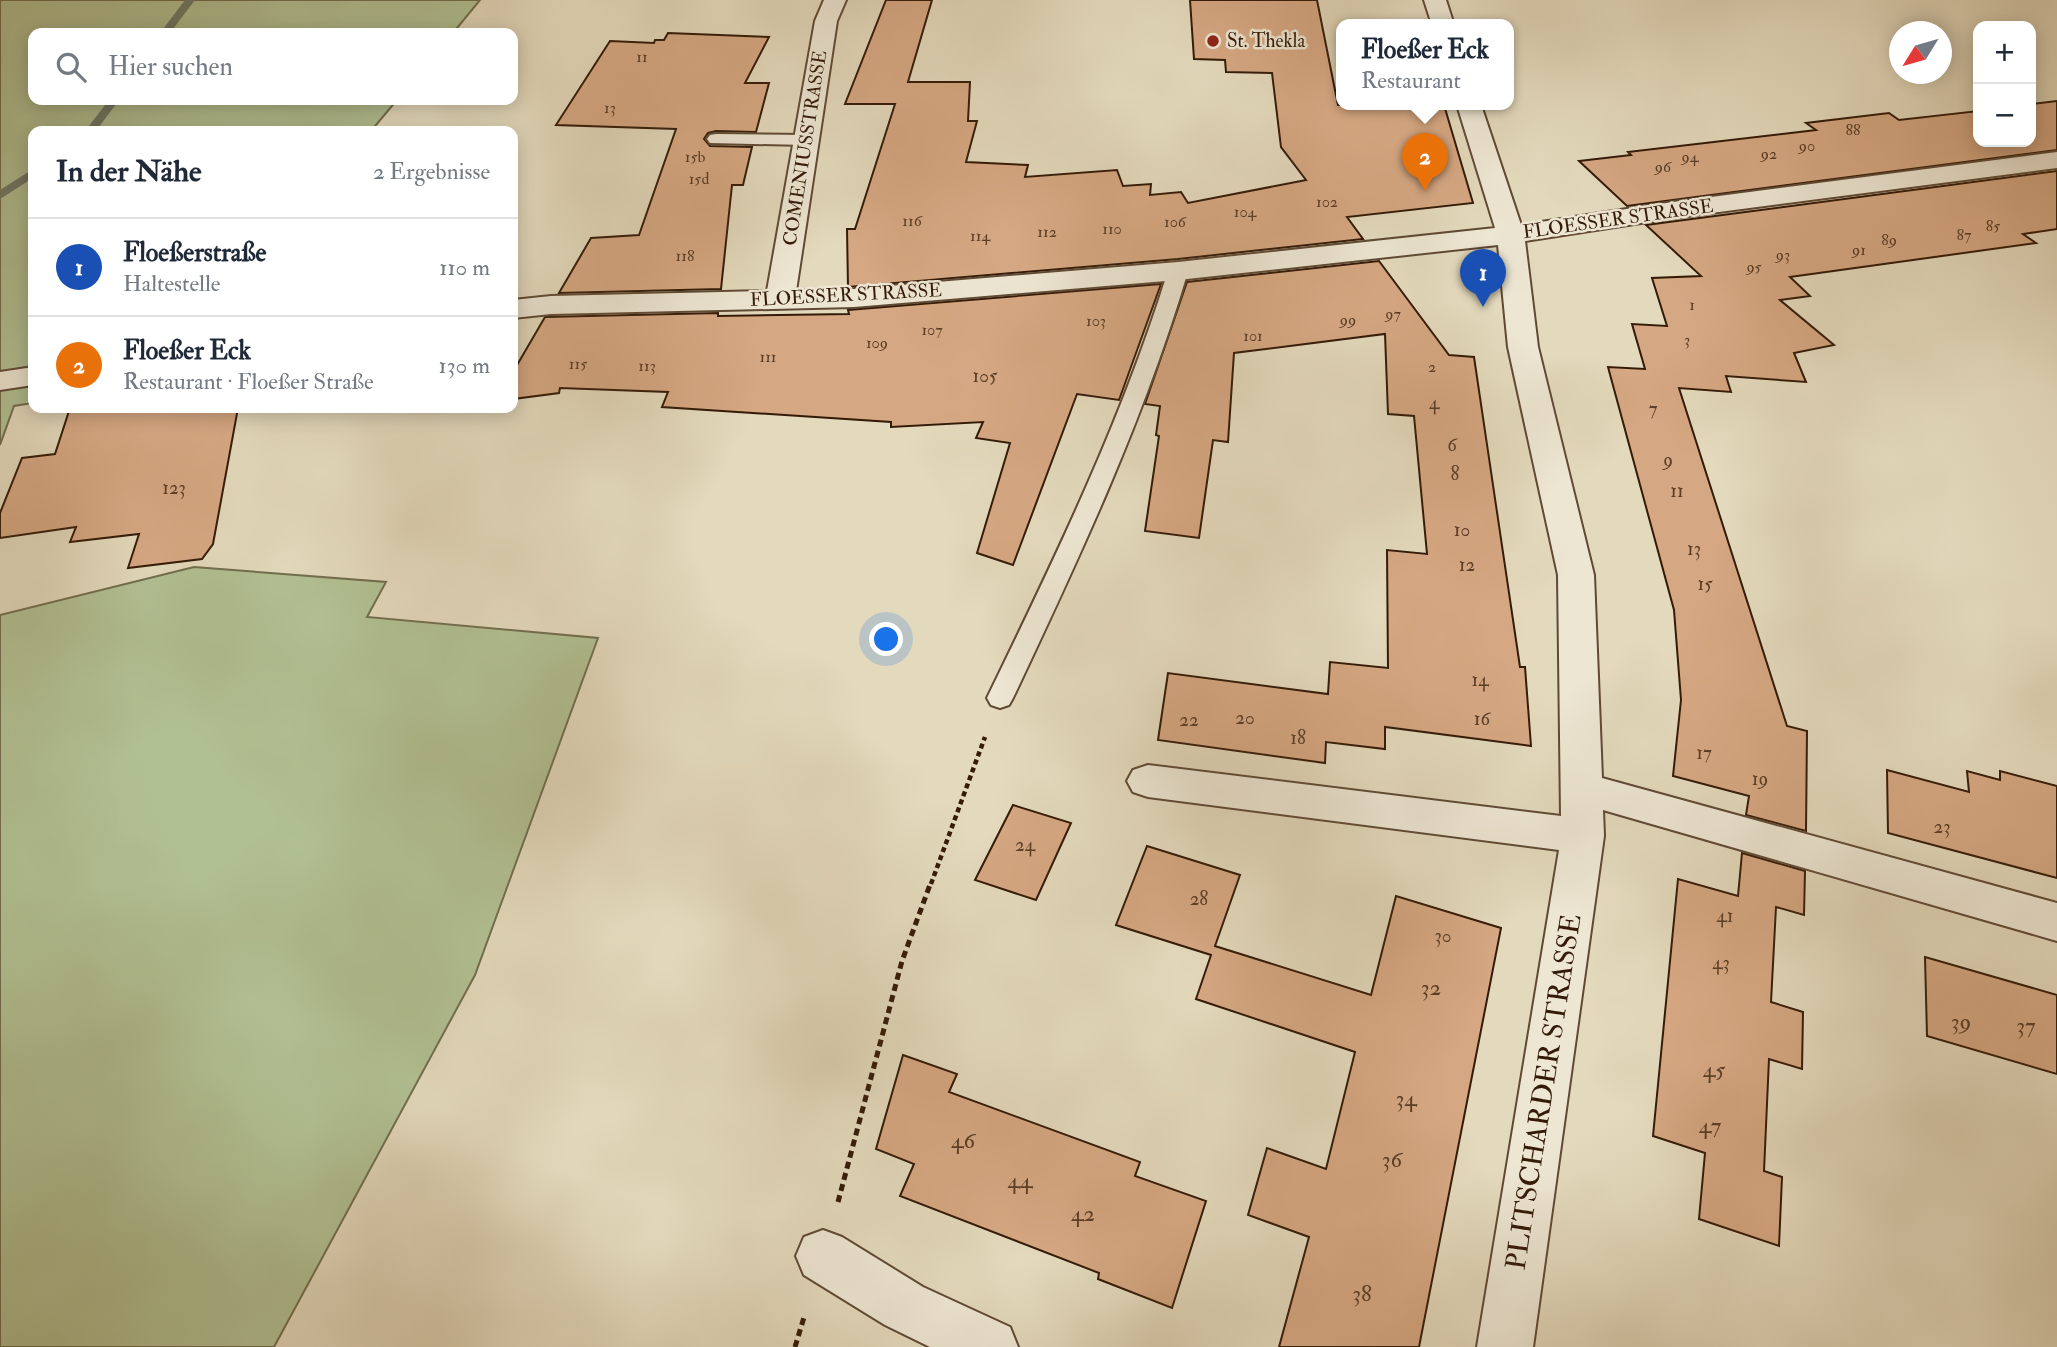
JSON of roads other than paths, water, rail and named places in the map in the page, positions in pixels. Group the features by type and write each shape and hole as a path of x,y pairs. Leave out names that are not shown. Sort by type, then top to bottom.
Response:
{"street":[{"name":"COMENIUSSTRASSE","path":"780,298 826,21 835,0"},
{"path":"1435,0 1441,19"},
{"name":"PLITSCHARDER STRASSE","path":"1471,110 1511,235 1523,347 1576,575 1582,788 1583,836 1505,1347"},
{"name":"FLOESSER STRASSE","path":"518,308 551,305 854,298 1178,271 1511,235 1673,210 2057,159"},
{"path":"0,381 28,377"},
{"path":"1149,781 1583,836"},
{"path":"1582,788 2057,922"},
{"path":"823,1256 904,1306 990,1347"}],"lane":[{"path":"716,139 806,140"},
{"path":"1000,698 1101,481 1147,368 1178,271"}],"waterway":[{"path":"169,28 190,0"},
{"path":"94,126 110,105"},
{"path":"0,195 28,176"}],"place":[{"name":"St. Thekla","path":"1213,41"},
{"name":"Floeßer Eck","path":"1425,191"},
{"name":"Floeßerstraße","path":"1483,307"}]}
